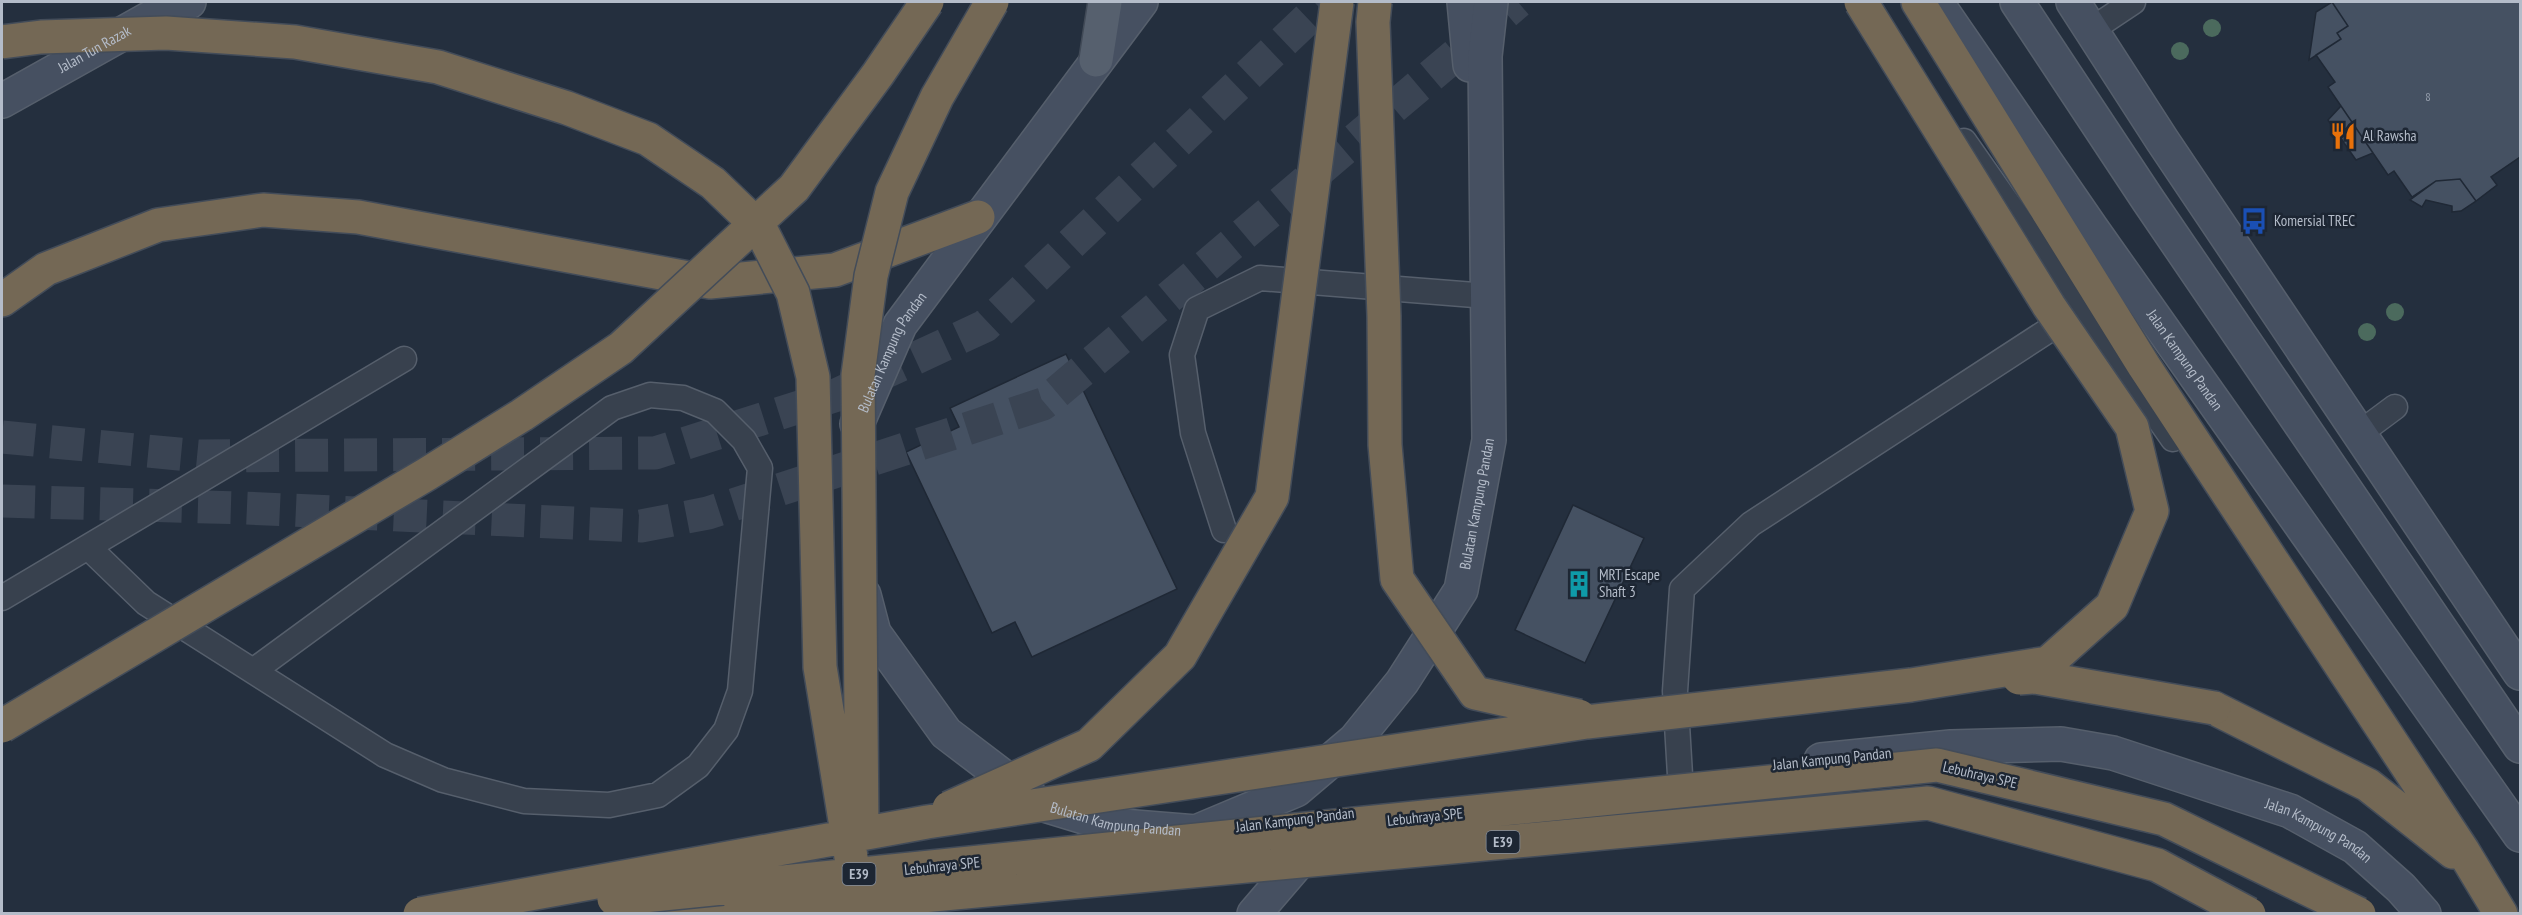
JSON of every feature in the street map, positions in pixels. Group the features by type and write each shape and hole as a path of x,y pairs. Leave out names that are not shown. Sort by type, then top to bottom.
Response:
{"highway":[{"path":"2,726 427,474 522,415 621,348 794,188 878,74 927,2"},
{"path":"861,914 858,375 871,276 892,192 937,97 992,2"},
{"path":"728,911 927,818 1089,746 1180,656 1272,497 1337,2"},
{"path":"1375,2 1384,304 1385,445 1397,579 1474,693 1592,719 2035,676 2214,708 2368,785 2487,879 2514,914"},
{"path":"420,914 938,820 1587,722 1911,685 2048,663 2112,606 2151,511 2132,427 2049,306 1861,2"},
{"path":"1918,2 2144,366 2463,851 2501,914"},
{"path":"2,42 41,37 166,33 295,42 438,67 567,108 648,139 713,183 760,228 793,293 813,377 820,667 861,914"},
{"path":"2,300 46,269 158,225 263,210 358,217 710,282 835,270 978,217"},
{"name":"Lebuhraya SPE","path":"466,914 1937,765 2163,819 2359,914"},
{"name":"Lebuhraya SPE","path":"728,911 1929,803 2157,865 2249,914"},
{"path":"653,914 728,911 1196,832"}],"main road":[{"name":"Jalan Tun Razak","path":"2,101 161,12 189,2"},
{"path":"1096,60 1105,2"},
{"name":"Bulatan Kampung Pandan","path":"1141,2 978,217 900,325 858,420 846,524 874,633 946,733 1038,802 1110,825 1196,832 1296,790 1355,740 1402,682 1461,590 1489,440 1485,56 1491,2"},
{"path":"1464,2 1487,258"},
{"name":"Jalan Kampung Pandan","path":"1936,2 2092,229 2520,835"},
{"path":"2017,2 2148,200 2520,746"},
{"path":"2073,2 2520,673"},
{"name":"Jalan Kampung Pandan","path":"1196,832 1680,775 1951,747 2061,744 2114,753 2290,811 2355,847 2401,888 2424,914"},
{"path":"1254,914 1341,814"}],"lane":[{"path":"1866,2 2271,578"},
{"path":"2091,30 2133,2"},
{"path":"1224,530 1193,434 1182,355 1197,309 1260,278 1487,296"},
{"path":"1680,775 1675,691 1682,589 1751,524 2082,309"},
{"path":"2,598 404,359"},
{"path":"88,547 147,603 253,671 385,755 443,780 524,801 609,805 658,795 698,766 726,730 740,691 760,468 744,440 715,411 683,398 650,395 612,408 253,671"},
{"path":"2360,433 2395,407"}],"building":[{"path":"2332,2 2520,2 2520,157 2491,177 2497,185 2476,201 2460,179 2436,181 2412,197 2394,171 2388,175 2328,87 2335,82 2316,55 2341,39 2337,33 2348,26"},
{"path":"2332,2 2348,26 2337,33 2341,39 2309,60 2316,12"},
{"path":"2341,106 2373,153 2356,160 2328,120"},
{"path":"2460,179 2476,201 2461,211 2452,212 2452,206 2426,200 2422,207 2410,200 2436,181"},
{"path":"1066,354 1177,589 1032,657 1015,622 992,633 906,452 959,427 950,408"},
{"name":"MRT Escape Shaft 3","path":"1573,505 1644,538 1585,663 1515,630"}],"tunnel":[{"path":"2,437 199,456 655,453 834,396 985,326 1325,2"},
{"path":"2,501 244,508 641,526 708,513 1043,404 1518,2"}],"place":[{"name":"Al Rawsha","path":"2343,136"},
{"name":"Komersial TREC","path":"2254,221"},
{"name":"MRT Escape Shaft 3","path":"1579,584"}]}
